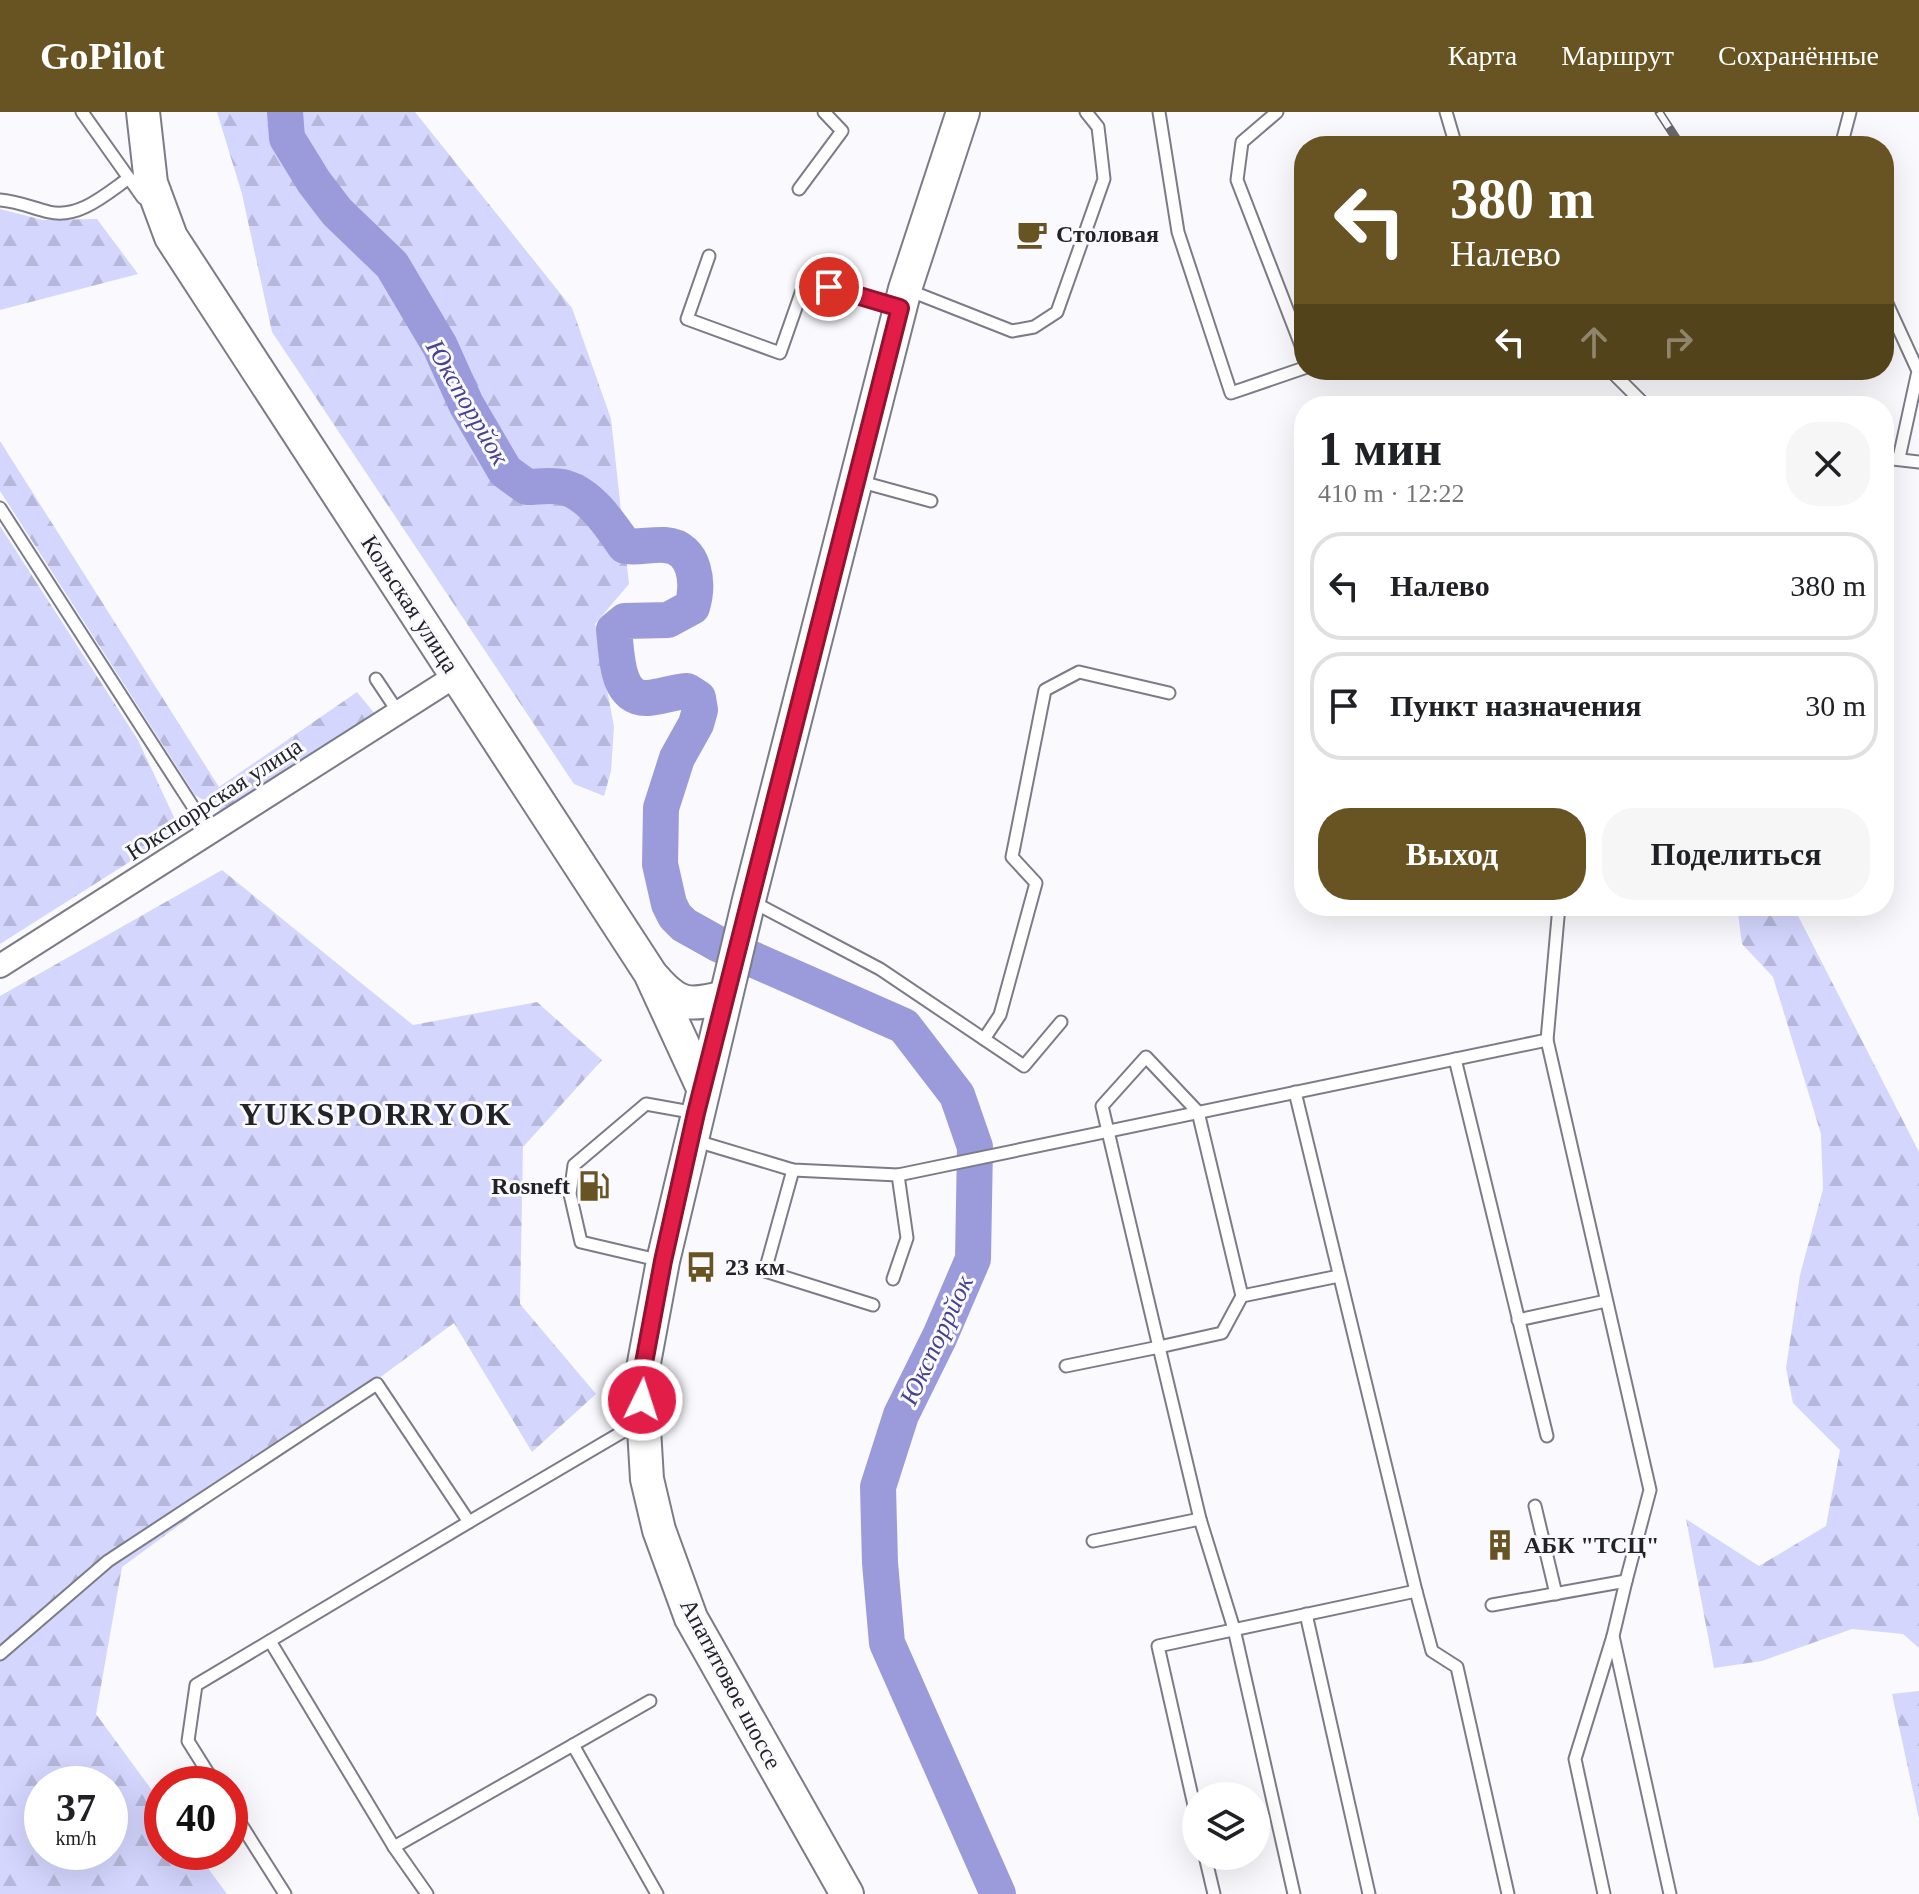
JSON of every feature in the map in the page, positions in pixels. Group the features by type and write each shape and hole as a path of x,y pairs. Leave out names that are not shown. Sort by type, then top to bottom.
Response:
{"street":[{"name":"Кольская улица","path":"143,112 151,183 171,237 650,973 696,1113"},
{"name":"Апатитовое шоссе","path":"847,1894 691,1618 659,1530 647,1479 641,1379 696,1113 749,900 903,299 963,112"},
{"name":"Юкспоррская улица","path":"1,963 457,675"},
{"path":"650,973 669,996 683,1003 701,1003 728,988"}],"lane":[{"path":"82,112 171,237"},
{"path":"799,189 842,131 824,112"},
{"path":"709,256 687,319 780,353 806,279 903,299 1012,331 1034,327 1057,312 1104,179 1098,127 1086,112"},
{"path":"1159,112 1178,232 1231,393 1294,371"},
{"path":"1277,112 1242,142 1237,180 1294,327"},
{"path":"1446,112 1453,136"},
{"path":"1844,136 1850,112"},
{"path":"0,200 53,213 87,207 129,178"},
{"path":"1894,319 1918,371 1899,458"},
{"path":"1620,380 1635,396"},
{"path":"1894,458 1919,462"},
{"path":"856,480 931,501"},
{"path":"0,508 210,833"},
{"path":"984,1039 1000,1015 1036,883 1012,857 1045,690 1079,672 1169,693"},
{"path":"376,679 398,712"},
{"path":"749,900 880,969 1024,1066 1061,1022"},
{"path":"1558,916 1547,1040 1650,1490 1613,1636 1575,1759 1604,1894"},
{"path":"663,1261 581,1242 570,1194 574,1165 646,1104 696,1113 793,1170 900,1174 1547,1040"},
{"path":"1066,1366 1159,1347 1222,1333 1242,1296 1198,1112 1146,1057 1102,1106 1159,1347 1200,1519 1234,1629 1294,1894"},
{"path":"1455,1059 1547,1436"},
{"path":"1295,1092 1416,1591 1432,1651 1457,1667 1508,1894"},
{"path":"793,1170 765,1271 873,1305"},
{"path":"893,1279 907,1238 900,1174"},
{"path":"1242,1296 1339,1276"},
{"path":"1518,1320 1606,1301"},
{"path":"0,1654 108,1561 377,1384 469,1522"},
{"path":"204,1766 188,1741 196,1685 642,1420"},
{"path":"1535,1506 1556,1594"},
{"path":"1093,1541 1200,1519"},
{"path":"1492,1605 1626,1581"},
{"path":"1189,1782 1158,1646 1416,1591"},
{"path":"1306,1614 1369,1894"},
{"path":"1613,1636 1670,1894"},
{"path":"270,1641 394,1847 427,1894"},
{"path":"394,1847 650,1701"},
{"path":"573,1745 657,1894"},
{"path":"248,1835 285,1894"},
{"path":"1208,1870 1214,1894"}],"green space":[{"path":"217,112 415,112 572,308 611,419 629,584 595,624 614,727 611,771 604,796 574,784 272,332 242,194"},
{"path":"0,209 43,220 97,219 138,274 0,310"},
{"path":"0,441 219,787 357,692 375,714 221,811 195,795 0,491"},
{"path":"0,526 138,740 180,830 0,944"},
{"path":"222,870 413,1025 537,1002 602,1060 523,1147 520,1304 596,1394 532,1452 454,1323 122,1567 96,1714 144,1779 144,1870 209,1870 227,1894 0,1894 0,996"},
{"path":"1738,916 1798,916 1919,1152 1919,1648 1903,1634 1852,1629 1762,1661 1714,1668 1686,1519 1759,1566 1826,1526 1840,1450 1793,1403 1786,1368 1800,1275 1823,1189 1821,1134 1773,977 1742,944"},
{"path":"1919,1691 1919,1819 1892,1694"}],"waterway":[{"name":"Юкспоррйок","path":"285,112 287,138 337,212 392,265 440,346 466,404 505,471 527,487 556,486 584,497 600,512 625,546 675,547 689,559 695,578 692,607 668,620 625,621 614,630 617,662 629,691 637,697 648,698 687,691 698,698 700,710 696,724 677,758 661,808 660,864 669,904 675,916 684,925 718,944 904,1026 957,1095 975,1147 973,1259 901,1415 878,1487 880,1563 887,1643 998,1894"}],"railway":[{"path":"1659,112 1675,136"}],"place":[{"name":"Столовая","path":"1032,234"},
{"name":"Rosneft","path":"594,1186"},
{"name":"23 км","path":"701,1267"},
{"name":"АБК \"ТСЦ\"","path":"1500,1545"}],"district":[{"name":"YUKSPORRYOK","path":"376,1114"}],"route":[{"path":"642,1400 641,1379 663,1261 696,1113 900,308 829,287"}]}
